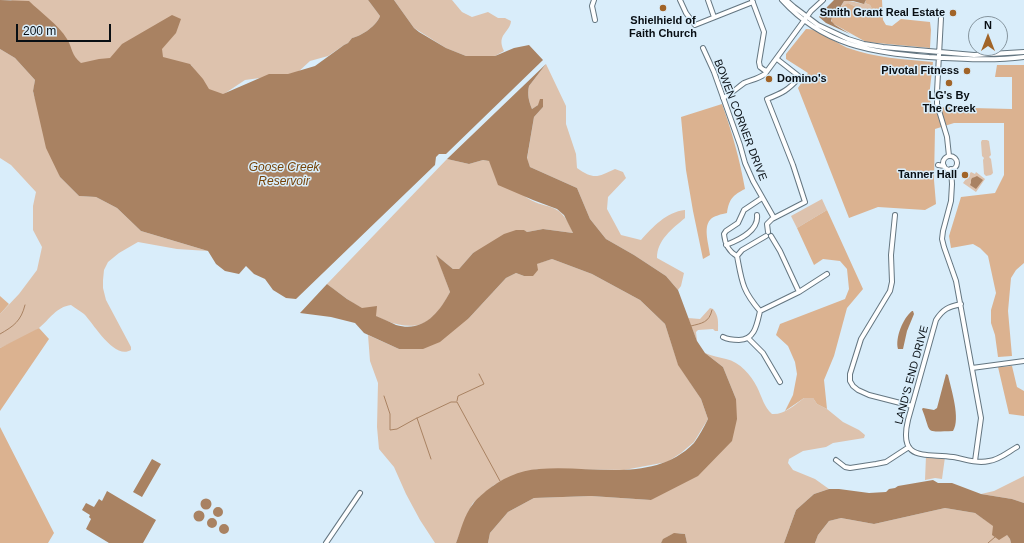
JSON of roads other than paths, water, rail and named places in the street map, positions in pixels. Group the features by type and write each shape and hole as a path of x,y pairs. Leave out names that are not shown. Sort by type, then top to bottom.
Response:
{"street":[{"path":"594,0 592,6 595,20"},
{"path":"680,0 686,13 695,26 752,1 764,32 759,62 760,67 767,71"},
{"path":"708,0 714,17"},
{"path":"782,0 819,30 834,38 868,50 939,58 978,59 1024,57"},
{"path":"786,0 806,19 832,32 864,44 974,55 1024,52"},
{"path":"723,98 731,94 746,82 760,78 777,59 811,11 823,0"},
{"path":"941,18 937,104 947,137 949,156"},
{"name":"BOWEN CORNER DRIVE","path":"703,48 723,98 745,163 755,186 774,218"},
{"path":"777,59 800,77 784,92 767,99 793,165 805,202 774,218 767,225 767,234 769,238 771,236 780,251 799,292"},
{"path":"949,156 937,164 944,166 947,169 951,169"},
{"path":"949,156 953,157 956,162 955,167 951,169"},
{"path":"944,160 944,166"},
{"path":"951,169 952,196 942,239 956,281 981,418 975,461"},
{"path":"760,311 746,295 742,285 737,256 729,251 724,234 726,230 738,223 744,210 762,198"},
{"path":"726,245 744,237 752,230 758,220 757,215"},
{"path":"895,215 891,255 892,282 890,291 861,339 850,374 850,381 858,390 869,395 912,406"},
{"path":"758,220 767,225"},
{"path":"737,256 742,250 767,234"},
{"path":"760,311 799,292 827,274"},
{"name":"LAND'S END DRIVE","path":"909,447 905,434 936,320 942,311 961,304"},
{"path":"723,337 730,340 744,340 748,338 756,328 760,311"},
{"path":"748,338 763,353 780,382"},
{"path":"972,368 1024,361"},
{"path":"836,460 845,467 850,468 876,464 886,462 909,447 918,454 924,456 952,457 988,462 1017,447"},
{"path":"326,543 360,493"}],"water":[{"name":"Goose Creek Reservoir","path":"0,0 29,1 64,34 74,55 81,63 110,58 122,44 172,15 181,19 176,33 162,49 163,57 190,64 203,79 209,89 223,94 269,74 288,74 315,66 348,43 352,38 364,33 376,23 380,16 368,0 394,0 414,28 419,32 446,48 466,56 495,56 514,48 529,45 543,60 446,154 439,154 436,157 435,165 296,299 286,298 273,290 265,279 254,274 246,266 239,274 225,271 216,264 208,251 141,231 117,208 96,197 79,196 60,177 46,148 33,91 35,80 15,58 0,49"},
{"path":"834,0 866,0 864,4 853,1 844,1 838,11 832,16 831,21 835,25 850,34 826,23 819,17"},
{"path":"546,64 528,89 532,109 538,105 540,99 543,99 543,107 534,117 527,158 530,167 577,188 590,219 606,239 666,276 678,290 697,341 705,353 723,367 736,399 737,419 732,441 698,476 651,500 591,496 534,498 508,512 490,533 488,543 456,543 465,518 474,502 486,491 504,479 524,471 539,469 559,468 620,470 660,464 678,456 694,443 708,419 701,399 678,365 665,324 640,300 592,274 552,259 537,264 538,270 533,276 524,276 516,273 506,278 469,318 440,342 423,349 399,349 364,333 355,323 331,317 300,313 327,284 362,308 377,306 376,316 396,325 406,327 422,324 435,314 446,300 450,292 436,255 453,269 459,269 473,253 504,234 516,230 524,230 527,232 543,229 573,233 564,215 557,209 498,185 489,161 483,160 469,164 447,159"},
{"path":"977,176 983,180 976,189 970,185 972,178"},
{"path":"912,311 914,314 907,331 903,349 898,349 897,344 900,328"},
{"path":"946,374 948,375 955,404 955,426 953,431 937,432 930,430 928,427 922,409 934,410 937,408"},
{"path":"152,459 161,464 142,497 133,492"},
{"path":"933,480 938,483 952,483 981,494 1012,499 1024,503 1024,543 1011,543 1007,535 999,540 992,535 993,526 975,513 945,508 874,524 841,518 829,521 818,535 815,543 784,543 796,510 814,494 829,489 869,493 886,492 889,489 898,486"},
{"path":"107,491 156,520 143,543 109,543 86,529 91,519 89,517 90,515 82,510 86,503 94,507 99,499 102,501"},
{"path":"204,499 208,499 210,500 210,508 204,509 201,506 201,502"},
{"path":"216,507 220,507 222,508 222,516 216,517 213,514 213,510"},
{"path":"197,511 201,511 203,512 203,520 197,521 194,518 194,514"},
{"path":"210,518 214,518 216,519 216,527 210,528 207,525 207,521"},
{"path":"222,524 226,524 228,525 228,533 222,534 219,531 219,527"},
{"path":"674,533 685,534 687,543 661,543 663,539"}],"waterway":[{"path":"0,334 19,319 25,305"},
{"path":"691,326 707,320 712,310"},
{"path":"457,401 458,396 484,384 479,374"},
{"path":"384,396 390,414 390,430 397,429 451,402 457,402 500,481"},
{"path":"417,418 431,459"},
{"path":"988,543 995,537"}],"place":[{"name":"Shielhield of Faith Church","path":"663,8"},
{"name":"Smith Grant Real Estate","path":"953,13"},
{"name":"Pivotal Fitness","path":"967,71"},
{"name":"Domino's","path":"769,79"},
{"name":"LG's By The Creek","path":"949,83"},
{"name":"Tanner Hall","path":"965,175"}]}
